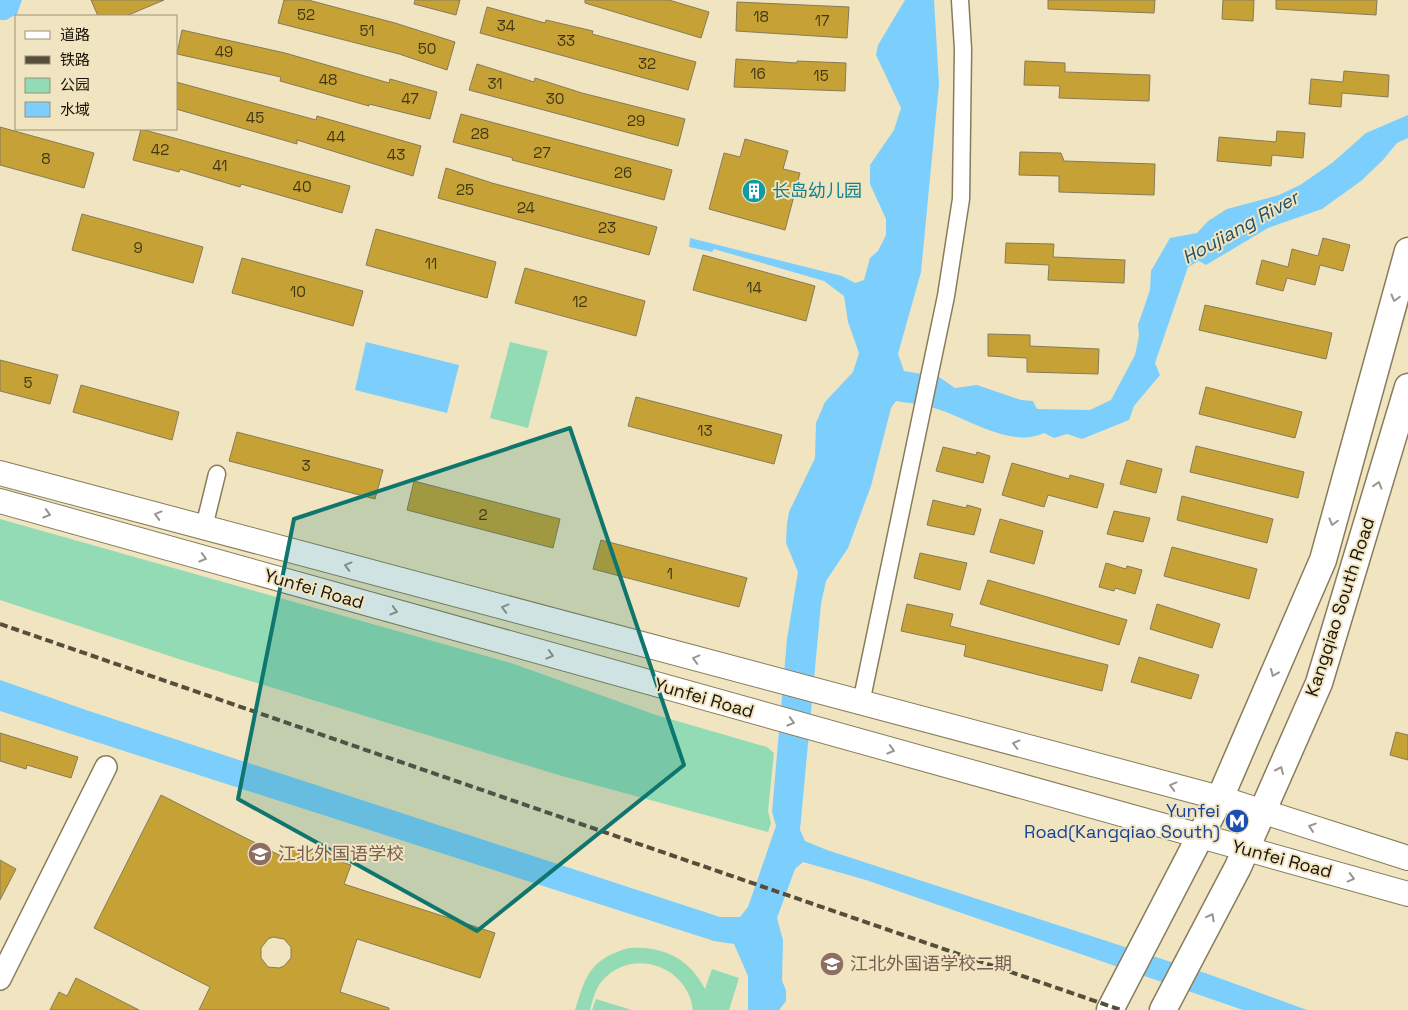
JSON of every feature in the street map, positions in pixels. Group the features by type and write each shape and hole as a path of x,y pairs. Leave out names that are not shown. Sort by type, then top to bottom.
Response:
{"main road":[{"name":"Kangqiao South Road","path":"1110,1010 1144,941 1220,798 1323,560 1408,251"},
{"name":"Kangqiao South Road","path":"1167,1003 1246,849 1319,683 1408,387"},
{"name":"Yunfei Road","path":"0,473 1220,798 1408,858"},
{"name":"Yunfei Road","path":"0,501 1408,894"}],"street":[{"path":"852,700 915,440 937,340 961,199 963,49 960,0"},
{"path":"204,527 217,474"},
{"path":"0,978 106,767"}],"highlighted area":[{"path":"570,428 684,765 477,931 238,799 294,519"}],"green space":[{"path":"510,342 548,351 528,428 490,418"},
{"path":"0,519 514,664 656,715 767,747 774,753 768,811 771,823 768,832 562,776 188,662 0,600"},
{"path":"629,948 653,949 674,956 691,969 705,989 712,969 739,978 729,1010 693,1010 689,995 681,982 670,972 657,966 643,963 628,965 614,970 600,984 594,995 590,1010 575,1010 587,978 598,963 616,952"},
{"path":"596,999 632,1010 592,1010"}],"water":[{"path":"0,0 22,0 17,14 6,20 0,20"},
{"name":"Houjiang River","path":"905,0 934,0 939,84 921,272 898,354 904,371 939,377 955,388 977,385 1021,400 1033,401 1037,409 1090,410 1111,400 1135,355 1139,336 1138,325 1150,290 1151,271 1170,238 1197,233 1208,221 1227,209 1279,195 1300,185 1332,163 1366,133 1408,115 1408,138 1397,143 1383,160 1361,181 1322,209 1268,228 1206,265 1199,261 1188,267 1155,363 1160,375 1134,406 1129,420 1082,439 1067,434 1054,438 1044,433 1031,437 1017,437 989,430 947,412 896,401 891,408 871,486 848,548 826,581 821,604 800,830 805,841 827,850 1208,974 1307,1010 1243,1010 866,880 803,862 795,869 777,918 783,940 782,981 786,990 786,1001 779,1010 748,1010 748,976 734,944 714,941 0,711 0,680 89,711 720,917 740,917 748,907 776,826 772,812 787,639 798,572 786,543 789,512 815,458 816,423 825,402 853,372 859,353 848,322 844,296 824,281 714,249 712,252 689,247 690,238 842,276 855,283 864,280 870,258 878,251 886,235 886,219 870,184 870,165 894,130 901,108 876,55 878,45"},
{"path":"366,342 459,365 447,413 355,390"}],"building":[{"path":"91,0 164,0 128,15 98,15"},
{"path":"284,0 308,0 395,23 455,42 447,70 399,54 278,23"},
{"path":"415,0 460,0 456,15 414,4"},
{"path":"585,0 669,0 709,12 701,38 585,3"},
{"path":"1048,0 1155,0 1154,13 1048,9"},
{"path":"1223,0 1254,0 1253,21 1222,19"},
{"path":"1276,0 1377,0 1376,15 1276,9"},
{"path":"737,2 849,7 847,38 736,31"},
{"path":"487,7 545,23 546,20 593,31 592,34 696,62 688,90 480,33"},
{"path":"182,30 285,53 389,83 390,79 437,92 430,119 369,104 369,106 280,81 281,77 178,54"},
{"path":"736,59 797,63 797,61 846,63 845,91 734,87"},
{"path":"1025,61 1065,63 1065,72 1150,75 1149,101 1059,98 1060,86 1024,85"},
{"path":"477,64 534,82 535,78 582,93 685,119 678,146 469,90"},
{"path":"1344,71 1389,75 1388,97 1342,93 1341,107 1309,104 1311,79 1343,82"},
{"path":"178,83 316,120 317,116 421,146 413,176 297,140 297,144 178,110"},
{"path":"461,114 672,170 664,200 512,160 513,158 453,142"},
{"path":"0,127 94,153 84,188 0,165"},
{"path":"141,130 145,130 350,186 342,213 241,184 240,187 180,169 179,172 133,160"},
{"path":"1277,131 1305,133 1303,158 1272,155 1271,166 1217,161 1219,137 1276,142"},
{"name":"长岛幼儿园","path":"745,139 788,151 783,169 800,173 785,230 709,209 724,153 740,157"},
{"path":"1020,152 1061,153 1064,161 1155,164 1154,195 1059,192 1059,176 1019,175"},
{"path":"446,168 492,183 657,227 649,255 438,198"},
{"path":"82,214 203,247 193,283 72,250"},
{"path":"376,229 496,262 487,298 366,265"},
{"path":"1323,238 1350,245 1343,271 1320,265 1315,285 1287,278 1283,291 1256,284 1262,260 1288,267 1292,249 1318,256"},
{"path":"1006,243 1054,244 1053,257 1125,260 1124,283 1048,280 1049,265 1005,263"},
{"path":"703,255 815,286 806,321 693,290"},
{"path":"242,258 363,291 353,326 232,293"},
{"path":"525,268 645,301 636,336 515,303"},
{"path":"1205,305 1332,333 1326,359 1199,330"},
{"path":"988,334 1030,335 1030,346 1099,349 1098,374 1027,372 1027,358 988,356"},
{"path":"0,360 58,375 50,404 0,391"},
{"path":"81,385 179,412 172,440 73,412"},
{"path":"1206,387 1302,412 1295,438 1199,414"},
{"path":"636,397 782,435 774,464 628,426"},
{"path":"237,432 383,470 375,499 229,461"},
{"path":"1196,446 1304,472 1298,498 1190,472"},
{"path":"943,447 976,455 977,452 990,456 983,483 936,471"},
{"path":"1127,460 1162,469 1156,493 1120,484"},
{"path":"1012,463 1069,479 1070,475 1104,484 1097,508 1048,495 1044,507 1002,495"},
{"path":"414,481 560,519 553,548 407,510"},
{"path":"1182,496 1273,519 1267,543 1177,520"},
{"path":"933,500 966,508 967,505 981,509 974,535 927,525"},
{"path":"1114,511 1150,518 1143,542 1107,534"},
{"path":"1000,519 1043,531 1034,564 990,552"},
{"path":"601,540 747,578 739,607 593,569"},
{"path":"1172,547 1257,569 1249,599 1164,576"},
{"path":"920,553 967,563 960,590 914,578"},
{"path":"1106,563 1126,569 1127,566 1142,570 1135,594 1115,588 1114,591 1099,587"},
{"path":"988,580 1127,620 1119,645 980,604"},
{"path":"907,604 953,614 950,626 1108,665 1102,691 964,656 966,645 901,631"},
{"path":"1157,604 1220,624 1212,648 1150,629"},
{"path":"1139,657 1199,675 1191,699 1131,682"},
{"path":"1396,732 1408,735 1408,760 1390,755"},
{"path":"0,733 78,757 71,778 27,765 26,769 0,761"},
{"path":"161,795 289,860 293,847 351,865 344,884 495,933 480,978 357,939 340,992 389,1008 389,1010 199,1010 210,987 94,928","holes":["273,937 284,939 291,947 291,958 284,966 279,968 268,967 261,958 261,948 268,939"]},
{"path":"0,860 16,869 0,900"},
{"path":"76,978 139,1010 50,1010 59,992 67,996"}],"railway":[{"path":"0,624 1121,1010"}],"place":[{"name":"长岛幼儿园","path":"754,191"},
{"name":"Yunfei Road(Kangqiao South)","path":"1237,821"},
{"name":"江北外国语学校","path":"260,854"},
{"name":"江北外国语学校二期","path":"832,964"}]}
